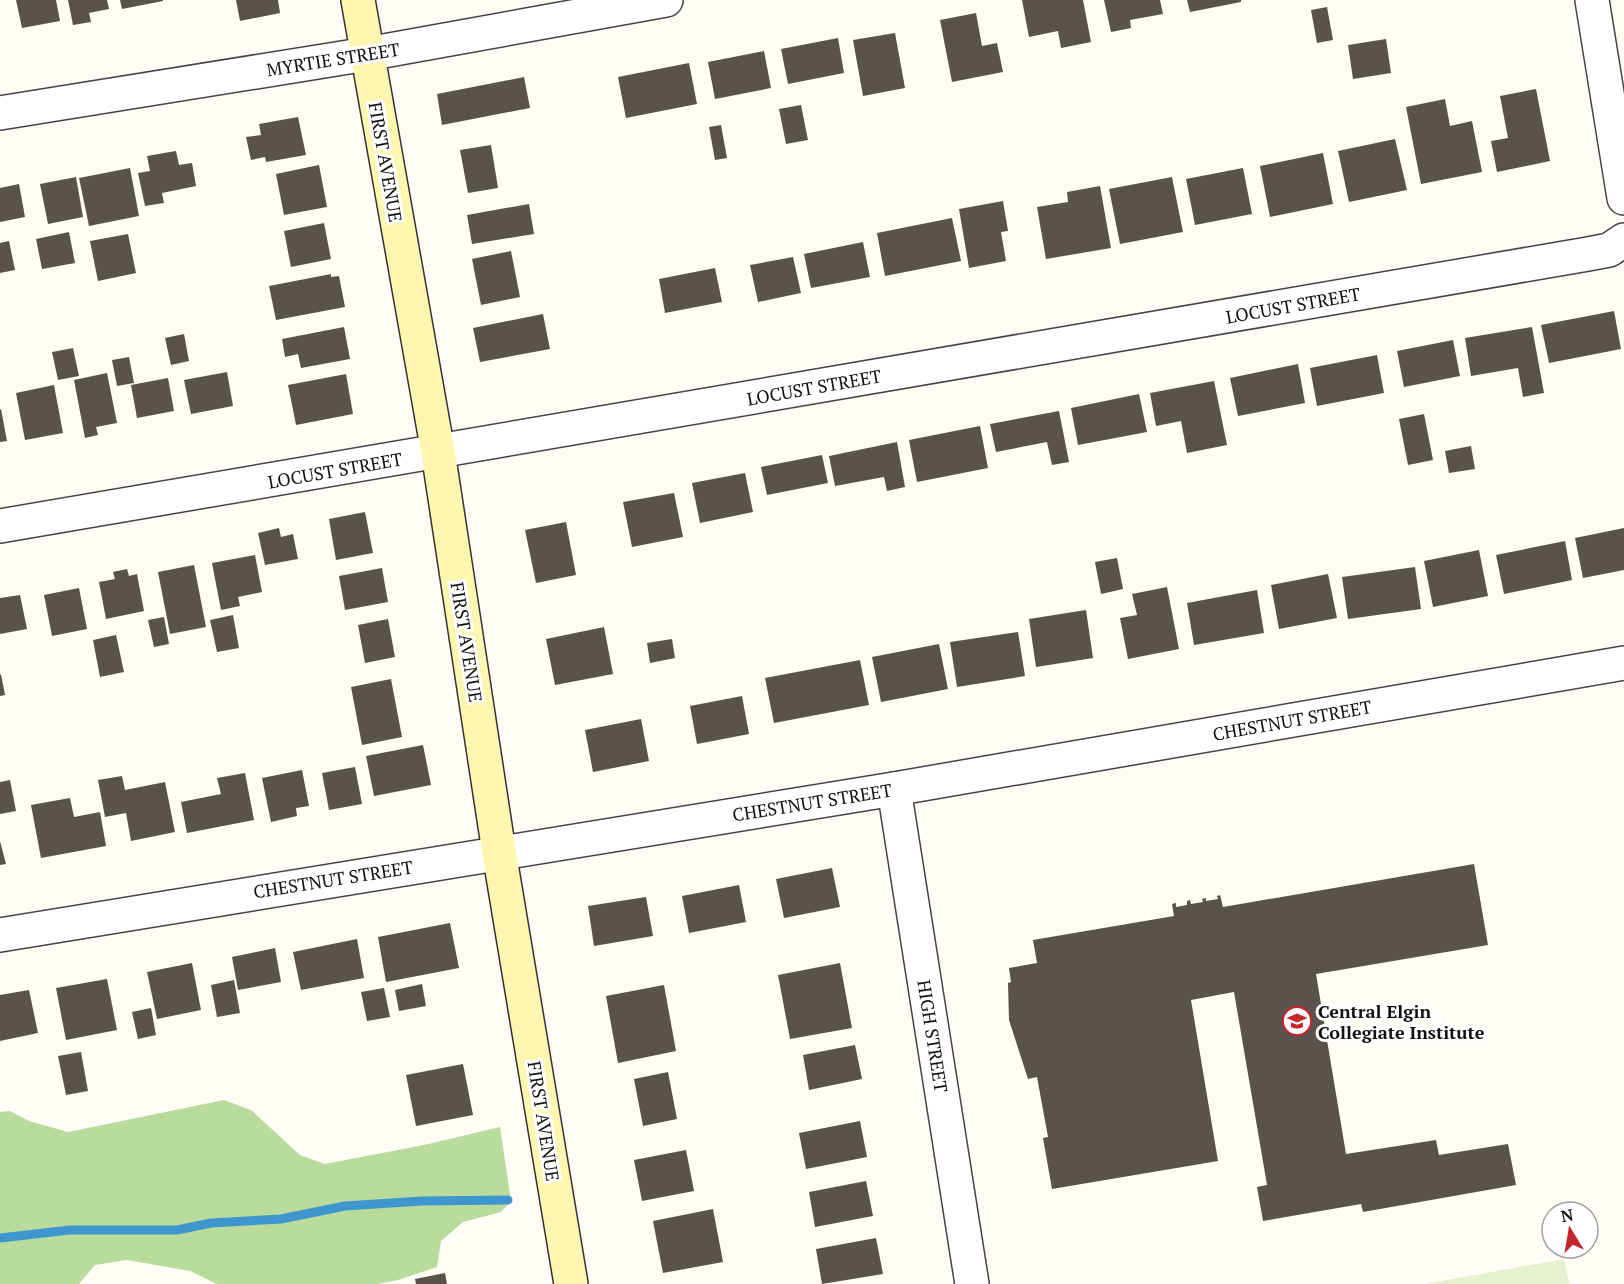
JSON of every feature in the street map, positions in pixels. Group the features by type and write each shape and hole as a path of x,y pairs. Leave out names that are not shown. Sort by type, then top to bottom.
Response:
{"main road":[{"name":"FIRST AVENUE","path":"358,0 438,452 499,852 571,1284"}],"street":[{"name":"MYRTIE STREET","path":"0,113 367,54 666,0"},
{"path":"1592,0 1624,198"},
{"name":"LOCUST STREET","path":"0,526 1576,256 1609,250 1624,240"},
{"name":"CHESTNUT STREET","path":"0,935 894,789 1624,663"},
{"name":"HIGH STREET","path":"894,789 972,1284"}],"green space":[{"path":"224,1100 251,1110 300,1155 325,1164 424,1145 500,1127 511,1201 501,1212 463,1222 441,1241 437,1267 398,1280 377,1284 217,1284 190,1271 127,1260 95,1265 79,1284 0,1284 0,1112 10,1111 29,1121 68,1132"},
{"path":"1564,1260 1569,1284 1425,1284"}],"building":[{"path":"16,0 56,0 60,21 22,28"},
{"path":"68,0 107,0 109,9 89,13 91,22 73,25"},
{"path":"120,0 163,0 163,1 122,9"},
{"path":"236,0 278,0 280,13 240,21"},
{"path":"1022,0 1083,0 1091,42 1061,48 1058,31 1029,37"},
{"path":"1104,0 1160,0 1163,14 1130,20 1131,28 1111,32"},
{"path":"1187,0 1241,0 1241,2 1190,12"},
{"path":"1327,7 1333,40 1317,43 1311,10"},
{"path":"976,13 982,46 997,43 1003,72 952,82 940,20"},
{"path":"895,33 905,88 863,96 853,40"},
{"path":"838,38 844,73 788,84 781,49"},
{"path":"1386,39 1391,73 1353,79 1348,45"},
{"path":"764,51 771,88 715,99 708,62"},
{"path":"689,63 697,104 626,118 618,77"},
{"path":"524,77 530,108 442,125 437,94"},
{"path":"1536,89 1550,161 1497,172 1491,141 1508,138 1500,96"},
{"path":"1445,99 1450,126 1472,121 1482,172 1421,184 1406,107"},
{"path":"801,105 808,140 786,144 779,109"},
{"path":"298,117 306,155 266,162 265,157 251,160 246,137 261,135 259,124"},
{"path":"721,125 727,158 715,160 709,127"},
{"path":"1395,139 1407,190 1349,202 1338,151"},
{"path":"491,145 498,188 468,193 460,150"},
{"path":"176,151 179,165 192,163 196,186 162,193 164,203 145,206 138,173 150,171 147,156"},
{"path":"1323,153 1333,204 1270,217 1260,166"},
{"path":"319,165 327,207 284,215 276,174"},
{"path":"130,168 139,216 89,226 79,178"},
{"path":"1243,168 1252,214 1195,225 1186,179"},
{"path":"76,177 83,217 48,224 40,184"},
{"path":"1172,177 1183,232 1120,244 1109,189"},
{"path":"19,184 25,217 0,222 0,188"},
{"path":"1100,186 1111,248 1046,259 1037,207 1068,202 1067,192"},
{"path":"1003,201 1008,231 1001,232 1006,261 969,268 959,209"},
{"path":"529,204 534,234 472,244 467,215"},
{"path":"952,218 961,261 885,276 877,233"},
{"path":"324,223 331,259 291,267 284,231"},
{"path":"69,232 75,263 42,269 36,239"},
{"path":"128,234 136,273 98,281 90,241"},
{"path":"9,241 15,270 0,273 0,243"},
{"path":"863,242 870,277 811,288 804,254"},
{"path":"511,251 520,297 481,305 472,259"},
{"path":"793,257 801,293 758,302 750,265"},
{"path":"715,268 722,302 665,313 659,279"},
{"path":"331,274 331,277 339,276 345,307 276,320 269,286"},
{"path":"1614,311 1621,349 1549,363 1541,325"},
{"path":"543,314 550,349 480,362 473,328"},
{"path":"344,327 350,359 301,368 298,354 285,357 282,339"},
{"path":"1532,327 1544,393 1523,397 1518,368 1471,376 1465,338"},
{"path":"184,334 189,361 171,365 165,338"},
{"path":"1453,340 1460,376 1404,387 1397,351"},
{"path":"73,348 79,376 58,380 52,352"},
{"path":"1377,355 1384,393 1317,406 1310,368"},
{"path":"129,357 134,383 117,386 112,360"},
{"path":"1298,364 1305,403 1238,416 1230,378"},
{"path":"227,372 233,406 191,414 184,380"},
{"path":"107,373 117,423 96,427 98,435 85,438 74,380"},
{"path":"346,374 353,414 296,425 288,385"},
{"path":"168,378 174,411 137,418 131,385"},
{"path":"1214,381 1227,445 1187,453 1181,421 1156,426 1150,393"},
{"path":"54,385 63,433 25,440 16,393"},
{"path":"1139,394 1147,432 1078,445 1071,408"},
{"path":"0,410 7,441 0,442"},
{"path":"1059,411 1069,462 1052,465 1047,442 996,452 990,424"},
{"path":"1424,414 1433,460 1408,465 1399,419"},
{"path":"980,426 988,468 917,482 909,440"},
{"path":"897,442 905,487 887,491 884,477 835,486 829,456"},
{"path":"1471,446 1475,469 1449,473 1445,451"},
{"path":"822,455 828,483 767,495 761,467"},
{"path":"745,473 753,512 700,523 692,483"},
{"path":"674,493 683,537 632,547 623,502"},
{"path":"365,512 373,553 336,560 329,519"},
{"path":"566,522 576,575 536,583 525,530"},
{"path":"279,528 281,537 293,534 298,559 265,565 258,533"},
{"path":"1624,528 1624,570 1583,578 1575,538"},
{"path":"1565,541 1572,580 1504,594 1496,555"},
{"path":"1479,550 1488,596 1433,607 1424,561"},
{"path":"255,555 262,592 238,597 240,606 221,610 212,563"},
{"path":"1117,558 1123,589 1101,594 1095,562"},
{"path":"194,565 206,627 170,634 158,572"},
{"path":"1415,567 1421,609 1348,619 1342,577"},
{"path":"382,568 388,602 345,610 339,576"},
{"path":"127,569 129,576 137,574 144,611 106,619 99,582 115,579 113,572"},
{"path":"1328,574 1337,618 1279,629 1271,585"},
{"path":"1167,587 1179,649 1128,659 1120,618 1137,615 1132,594"},
{"path":"79,588 87,629 52,636 44,595"},
{"path":"1257,590 1264,633 1194,645 1187,603"},
{"path":"20,595 27,629 0,634 0,598"},
{"path":"1086,610 1093,658 1036,667 1029,619"},
{"path":"233,615 239,648 217,652 210,620"},
{"path":"164,617 169,644 154,647 148,620"},
{"path":"388,619 395,657 365,663 358,625"},
{"path":"604,627 613,674 555,685 546,639"},
{"path":"1018,632 1025,676 957,687 950,642"},
{"path":"116,635 124,672 100,677 93,640"},
{"path":"672,639 675,658 650,663 647,643"},
{"path":"939,644 948,689 881,702 872,657"},
{"path":"860,660 869,705 774,723 765,678"},
{"path":"0,675 5,695 0,696"},
{"path":"391,679 402,737 362,745 351,687"},
{"path":"742,696 749,734 697,744 690,706"},
{"path":"641,719 649,761 593,772 585,730"},
{"path":"423,745 431,785 374,796 366,756"},
{"path":"355,767 362,804 329,810 322,773"},
{"path":"302,770 309,806 296,808 297,816 271,822 262,778"},
{"path":"245,773 254,820 187,833 181,802 221,794 217,778"},
{"path":"122,776 125,790 165,782 175,832 131,841 126,813 105,817 98,780"},
{"path":"10,780 16,811 0,814 0,782"},
{"path":"70,798 74,817 100,812 106,846 41,858 31,805"},
{"path":"0,841 6,864 0,865"},
{"path":"1474,864 1488,945 1316,974 1346,1154 1436,1140 1439,1155 1508,1144 1516,1185 1363,1212 1361,1204 1263,1221 1257,1187 1267,1185 1234,992 1191,1000 1218,1161 1052,1189 1043,1138 1048,1137 1037,1077 1028,1079 1009,1020 1008,983 1011,982 1009,968 1037,963 1033,940 1174,916 1172,904 1176,903 1176,907 1187,905 1187,901 1190,900 1191,904 1203,902 1202,899 1206,898 1206,901 1218,899 1217,896 1220,895 1223,907"},
{"path":"832,868 840,907 784,918 776,879"},
{"path":"739,885 746,922 689,933 682,896"},
{"path":"646,897 653,936 594,946 588,906"},
{"path":"450,923 459,968 386,982 378,937"},
{"path":"357,939 364,978 301,990 293,952"},
{"path":"275,948 281,982 238,990 232,957"},
{"path":"192,963 201,1010 157,1019 147,972"},
{"path":"840,963 852,1028 790,1039 778,975"},
{"path":"107,979 117,1030 66,1040 56,988"},
{"path":"234,980 240,1013 217,1017 211,985"},
{"path":"422,984 426,1006 399,1011 395,990"},
{"path":"664,985 676,1051 618,1063 606,996"},
{"path":"384,988 390,1017 367,1021 361,992"},
{"path":"29,990 38,1033 0,1041 0,995"},
{"path":"151,1008 156,1035 138,1039 132,1012"},
{"path":"855,1045 862,1079 809,1090 803,1055"},
{"path":"81,1052 88,1091 66,1095 58,1056"},
{"path":"463,1064 473,1115 416,1126 406,1075"},
{"path":"668,1072 677,1119 643,1126 634,1079"},
{"path":"860,1121 867,1157 806,1169 799,1133"},
{"path":"686,1150 694,1191 642,1201 634,1160"},
{"path":"866,1181 873,1216 815,1227 809,1192"},
{"path":"713,1209 723,1262 663,1273 653,1221"},
{"path":"876,1238 883,1274 822,1284 816,1249"},
{"path":"445,1273 447,1284 416,1284 415,1279"}],"waterway":[{"path":"0,1238 70,1230 177,1230 211,1223 281,1219 345,1206 422,1201 508,1200"}],"place":[{"name":"Central Elgin Collegiate Institute","path":"1297,1021"}]}
